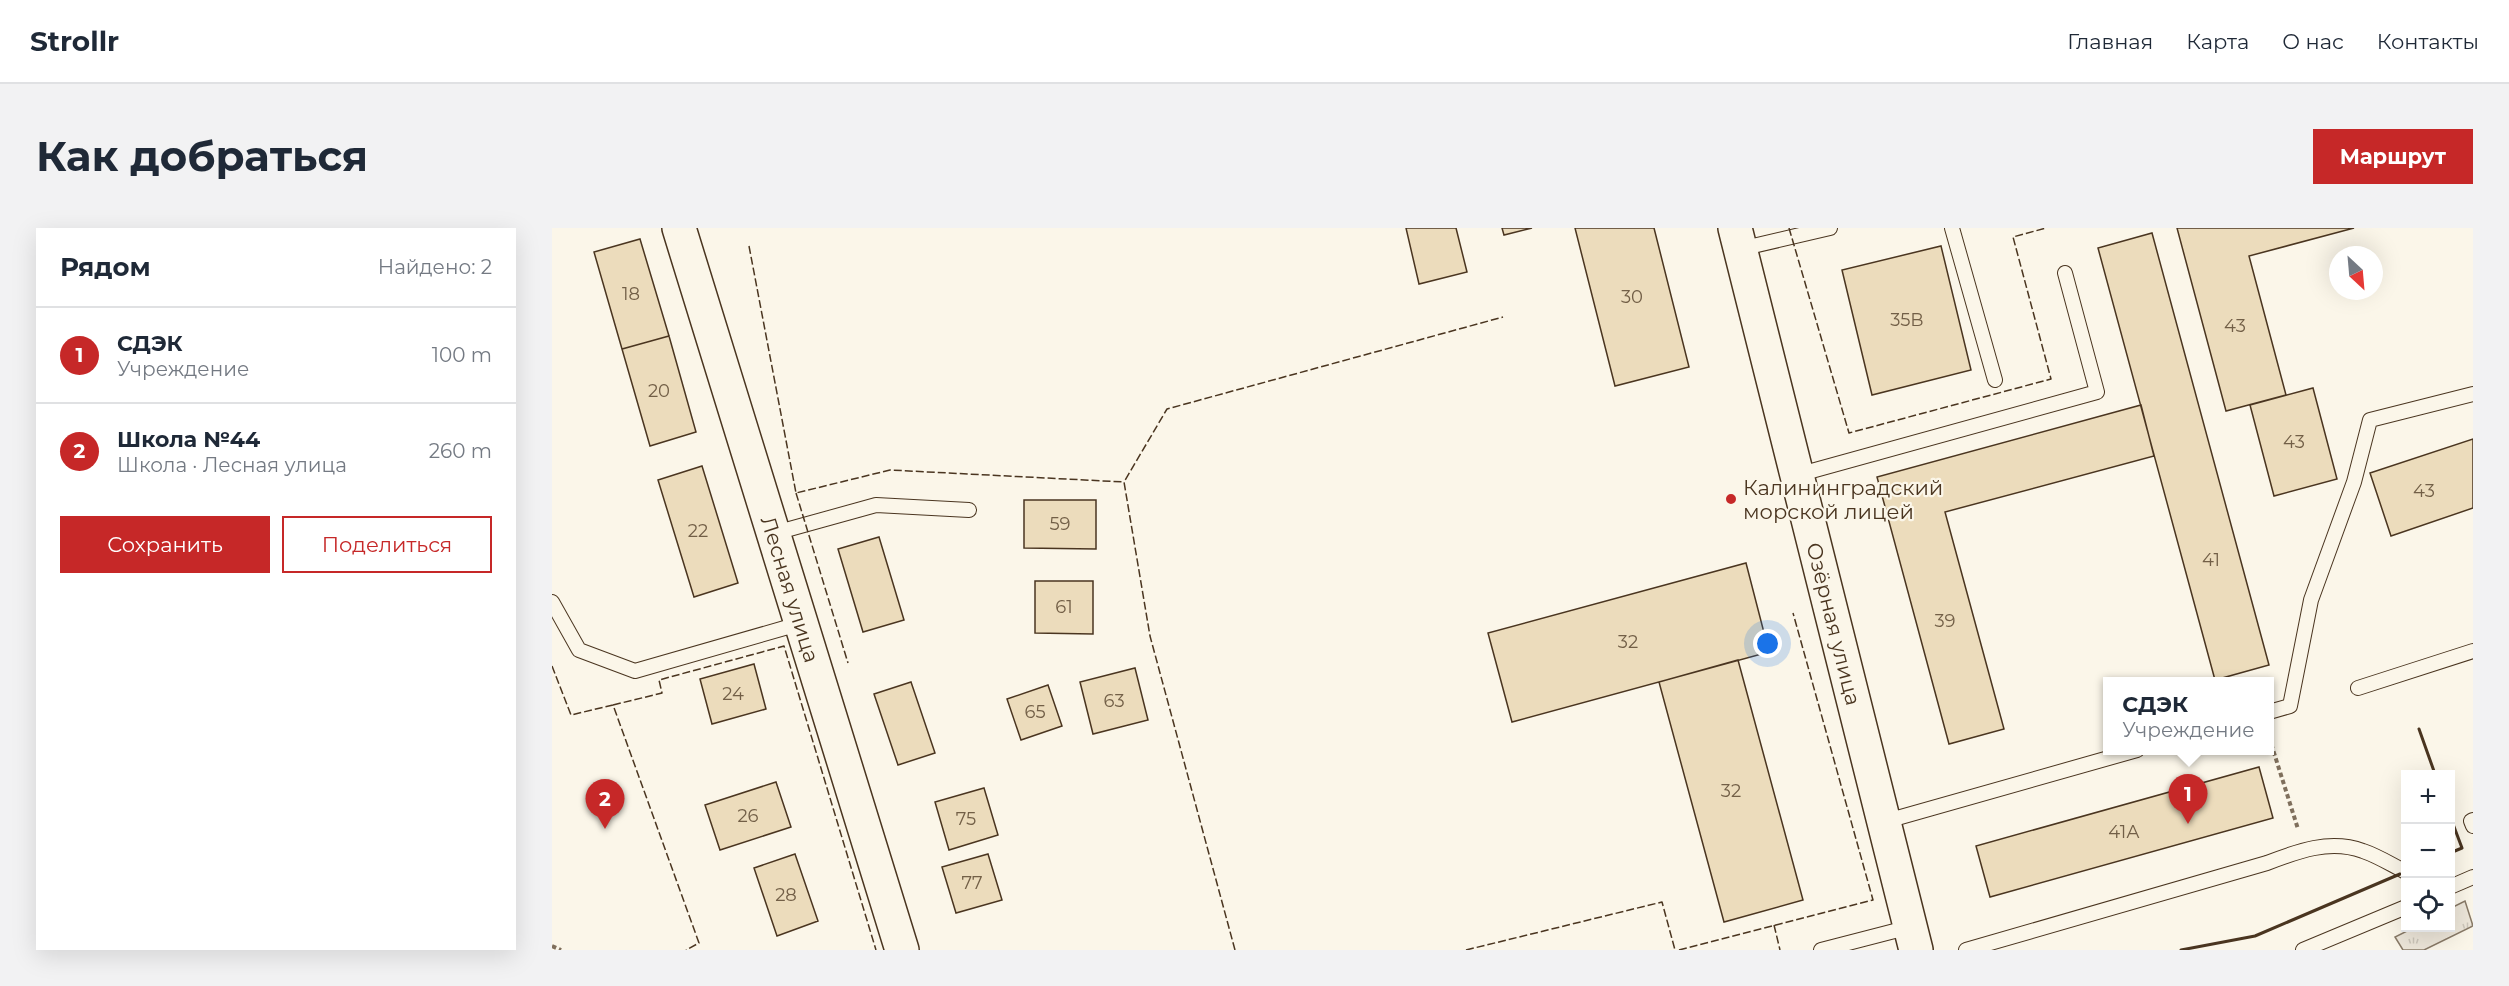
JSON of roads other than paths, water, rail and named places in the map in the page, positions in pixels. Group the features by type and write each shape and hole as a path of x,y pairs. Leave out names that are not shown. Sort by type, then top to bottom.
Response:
{"street":[{"name":"Лесная улица","path":"679,228 803,623 902,950"},
{"name":"Озёрная улица","path":"1738,238 1913,939"}],"lane":[{"path":"1738,238 1830,228"},
{"path":"1952,228 1995,380"},
{"path":"1797,475 2097,392 2065,273"},
{"path":"2274,711 2290,706 2311,600 2354,482 2370,420 2473,394"},
{"path":"775,533 876,505 969,510"},
{"path":"552,602 579,650 635,671 803,623"},
{"path":"2358,688 2473,651"},
{"path":"1883,822 2118,755"},
{"path":"2473,820 2471,821 2473,826"},
{"path":"1966,950 2267,862 2304,849 2332,845 2362,850 2401,870"},
{"path":"2455,885 2473,877"},
{"path":"2303,950 2401,909"},
{"path":"1821,950 1913,939"}],"place":[{"name":"Калининградский морской лицей","path":"1731,499"},
{"name":"СДЭК","path":"2188,824"},
{"name":"Школа №44","path":"605,829"}]}
